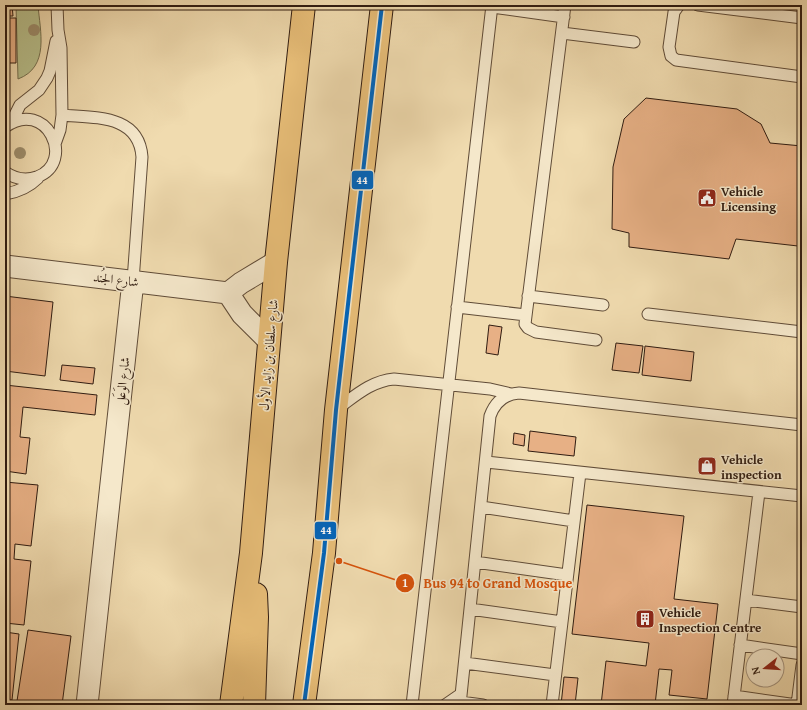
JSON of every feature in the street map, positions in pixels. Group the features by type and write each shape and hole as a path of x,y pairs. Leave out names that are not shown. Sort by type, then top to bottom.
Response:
{"main road":[{"name":"شارع سلطان بن زايد الأول","path":"231,705 251,553 268,341 304,5"},
{"path":"303,703 324,553 336,410 382,5"},
{"path":"251,553 257,616 257,702"}],"street":[{"path":"268,341 242,314 228,293 241,283 276,262"},
{"name":"شارع الجُند","path":"5,266 228,293"},
{"name":"شارع الوَعَل","path":"87,705 133,281"}],"lane":[{"path":"55,144 60,130 62,115 61,48 58,30 57,5"},
{"path":"565,5 528,296 526,324 531,331 596,340"},
{"path":"679,5 674,12 669,47 671,56 676,60 802,77"},
{"path":"698,5 802,18"},
{"path":"412,705 492,6 564,17"},
{"path":"8,125 20,105 39,90 47,78 50,71 58,30"},
{"path":"562,33 634,42"},
{"name":"شارع الوَعَل","path":"62,115 113,120 129,128 139,141 142,157 133,281"},
{"path":"5,194 28,186 47,170 53,162 55,153 55,144 52,135 46,127 38,122 29,119 20,120 8,125"},
{"path":"5,172 12,177 22,180 40,176"},
{"path":"528,296 603,305"},
{"path":"458,307 526,315"},
{"path":"648,314 802,332"},
{"path":"336,410 370,386 385,380 402,379 490,388 511,394"},
{"path":"460,700 490,416 497,402 511,394 519,393 802,425"},
{"path":"486,462 802,496"},
{"path":"552,705 580,473"},
{"path":"759,492 733,700 797,705 802,665"},
{"path":"481,507 574,521"},
{"path":"475,562 567,576"},
{"path":"746,600 802,607"},
{"path":"470,609 562,622"},
{"path":"740,645 802,654"},
{"path":"465,662 555,675"},
{"path":"445,705 460,700 484,705"}],"green space":[{"path":"16,5 38,5 41,37 39,57 35,66 28,73 18,79"}],"building":[{"path":"5,5 12,5 13,16 5,16"},
{"path":"5,18 16,18 16,63 5,63"},
{"name":"Vehicle Licensing","path":"646,98 737,109 761,124 770,143 802,146 802,230 798,246 736,239 729,259 629,247 629,233 612,229 613,167 624,119"},
{"path":"5,296 53,302 45,376 5,371"},
{"path":"489,325 502,327 498,355 486,353"},
{"path":"616,343 643,346 639,373 612,370"},
{"path":"645,346 694,352 691,381 642,375"},
{"path":"62,365 95,368 93,384 60,380"},
{"path":"5,385 97,395 95,415 23,407 20,437 30,438 26,474 5,471"},
{"path":"530,431 576,437 574,456 528,451"},
{"path":"514,433 525,435 524,446 513,444"},
{"path":"5,482 38,485 31,546 15,544 14,559 31,561 24,625 5,623"},
{"name":"Vehicle Inspection Centre","path":"587,505 684,516 674,599 718,604 707,699 669,695 672,670 659,669 655,705 601,705 606,661 646,666 649,643 572,634"},
{"path":"28,630 71,636 62,705 42,705 17,701"},
{"path":"5,632 19,634 12,700 5,699"},
{"path":"564,677 578,678 575,705 561,705"}],"transit line":[{"name":"44","path":"304,705 324,553 336,410 382,5"}],"place":[{"name":"Vehicle Licensing","path":"707,198"},
{"name":"Vehicle inspection","path":"707,466"},
{"name":"Bus 94 to Grand Mosque","path":"339,561"},
{"name":"Vehicle Inspection Centre","path":"645,619"}]}
